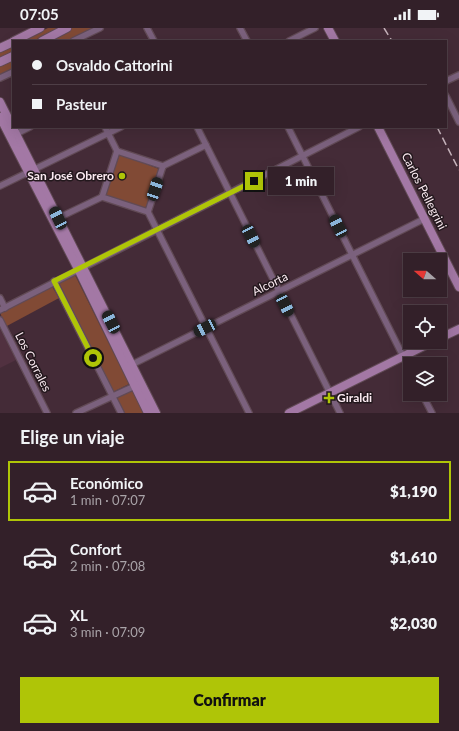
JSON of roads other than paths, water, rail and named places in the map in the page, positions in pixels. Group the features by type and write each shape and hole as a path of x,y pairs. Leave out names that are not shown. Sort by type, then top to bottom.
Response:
{"main road":[{"path":"16,40 40,28"},
{"path":"44,40 67,28"},
{"path":"328,28 334,40"},
{"path":"0,48 12,42"},
{"path":"0,62 12,56"},
{"path":"0,102 13,135 55,219 138,384 156,413"},
{"name":"Carlos Pellegrini","path":"378,128 459,287"},
{"path":"447,335 459,329"},
{"path":"289,413 418,349"},
{"path":"138,384 148,413"}],"street":[{"path":"75,40 100,28"},
{"path":"147,28 153,40"},
{"path":"240,28 246,40"},
{"path":"291,40 315,28"},
{"path":"0,78 12,72"},
{"path":"447,81 459,75"},
{"path":"447,98 459,122"},
{"path":"13,135 28,128"},
{"path":"105,128 117,151 163,166 206,145"},
{"path":"0,186 119,128"},
{"path":"198,128 340,413"},
{"path":"288,128 404,356"},
{"path":"0,298 2,309 54,281 230,194 357,128"},
{"path":"102,197 117,151"},
{"path":"163,166 148,212 249,413"},
{"path":"55,219 102,197 148,212"},
{"name":"Alcorta","path":"129,366 424,219"},
{"path":"54,281 121,413"},
{"name":"Los Corrales","path":"0,320 47,413"},
{"path":"76,413 138,384"},
{"path":"426,401 432,413"}],"railway":[{"path":"384,28 391,40"},
{"path":"438,128 459,170"}],"place":[{"name":"San José Obrero","path":"122,176"},
{"name":"Giraldi","path":"329,398"}]}
